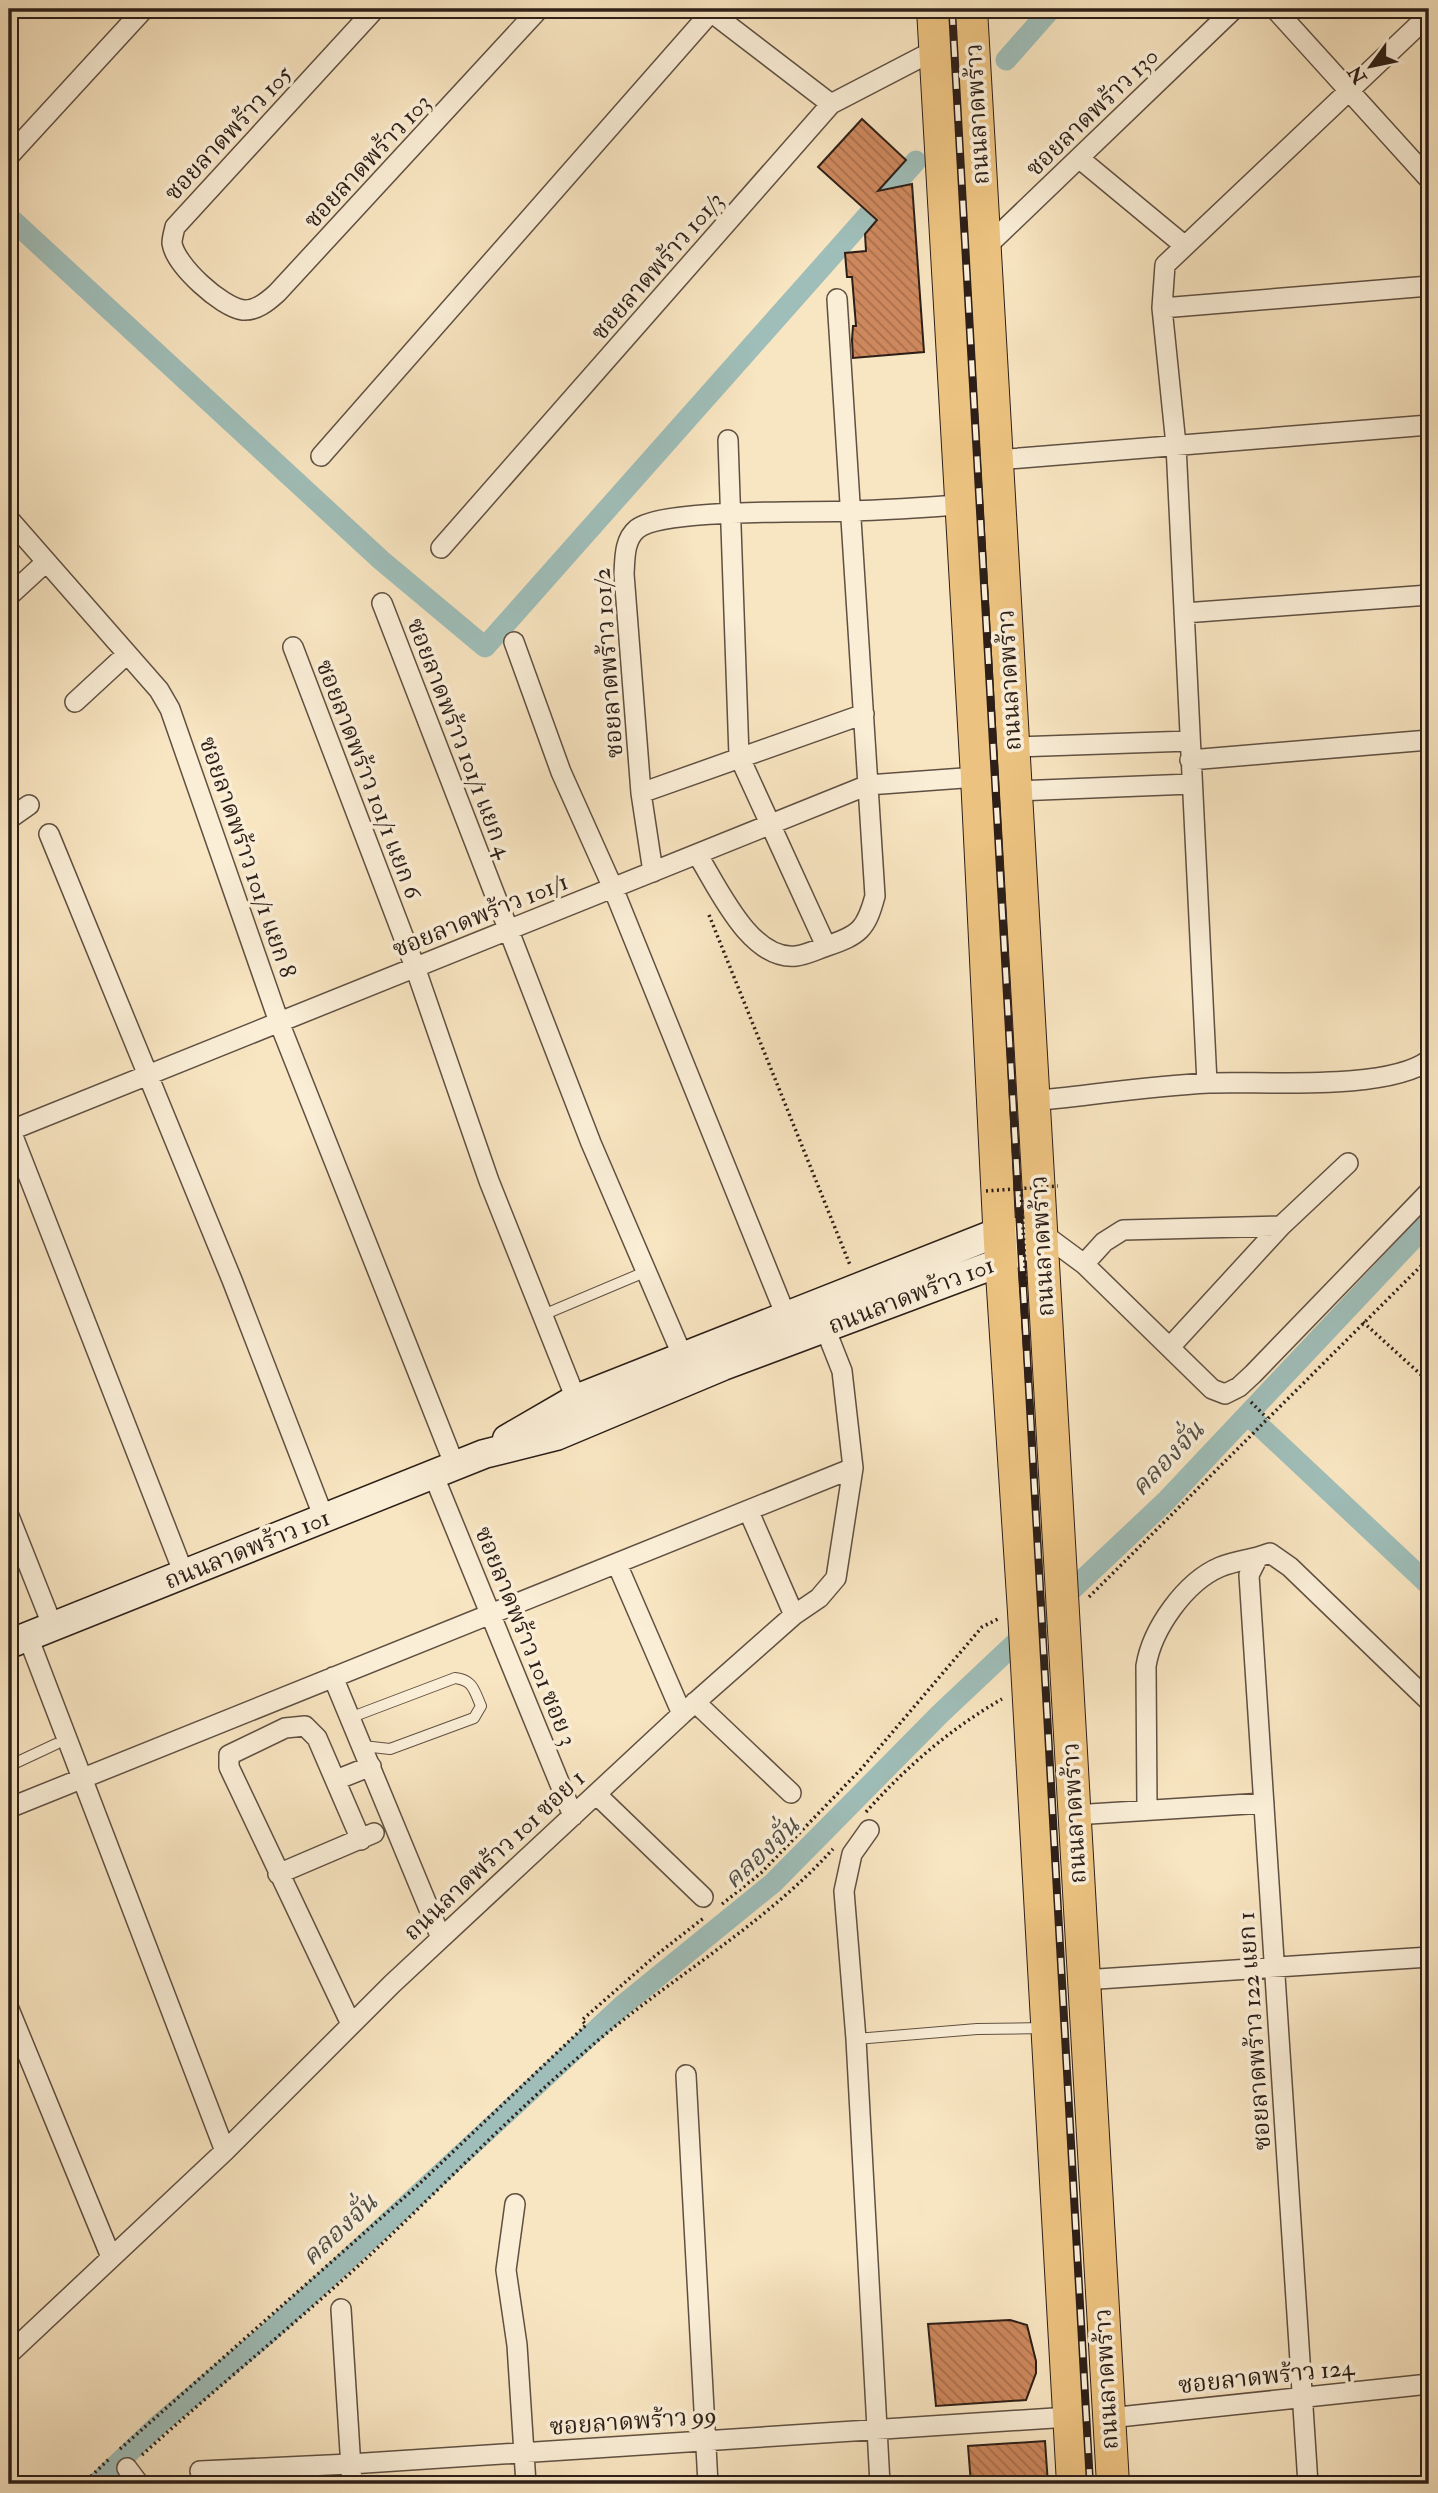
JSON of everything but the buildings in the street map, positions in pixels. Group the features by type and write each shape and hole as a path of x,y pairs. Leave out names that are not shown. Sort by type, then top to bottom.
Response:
{"main road":[{"name":"ถนนลาดพร้าว","path":"933,9 977,778 1000,1247 1024,1609 1073,2484"},
{"name":"ถนนลาดพร้าว","path":"971,9 1113,2484"}],"street":[{"path":"9,156 144,9"},
{"name":"ซอยลาดพร้าว 105","path":"215,296 176,254 172,242 175,227 375,9"},
{"name":"ซอยลาดพร้าว 103","path":"215,296 243,310 263,306 270,300 539,9"},
{"name":"ซอยลาดพร้าว 130","path":"984,250 1234,9"},
{"path":"1275,9 1429,179"},
{"path":"321,456 711,12 831,104"},
{"path":"1207,1083 1175,445 1162,308 1166,265 1429,15"},
{"name":"ซอยลาดพร้าว 101/3","path":"442,548 831,104 935,50"},
{"path":"1080,159 1185,246"},
{"path":"1162,308 1429,286"},
{"path":"697,854 750,936 778,955 797,956 852,937 863,929 876,896 837,299"},
{"path":"996,460 1429,425"},
{"path":"728,440 739,756 768,825 826,946"},
{"name":"ซอยลาดพร้าว 101/2","path":"653,872 642,793 624,574 626,546 635,530 649,522 730,513 849,512 962,505"},
{"name":"ซอยลาดพร้าว 101/1 แยก 8","path":"9,519 159,690 170,709 279,1022 362,1230"},
{"path":"9,596 46,562"},
{"path":"1184,613 1429,595"},
{"name":"ซอยลาดพร้าว 101/1 แยก 4","path":"382,603 592,1143 683,1357"},
{"path":"514,642 561,772 613,888 694,1083 786,1316"},
{"name":"ซอยลาดพร้าว 101/1 แยก 6","path":"293,647 415,967 489,1181 576,1399"},
{"path":"75,702 127,654"},
{"path":"642,793 739,756 864,714"},
{"path":"1013,747 1190,751 1429,740"},
{"name":"ซอยลาดพร้าว 101/1","path":"9,1129 868,785 977,778"},
{"path":"1016,790 1191,784"},
{"path":"9,819 29,805"},
{"path":"49,834 146,1076 232,1280 324,1518"},
{"path":"1033,1101 1207,1083 1385,1079 1416,1070 1429,1060"},
{"path":"9,1129 184,1574"},
{"path":"1170,1348 1280,1226 1348,1163"},
{"path":"1042,1233 1084,1264 1212,1389 1225,1394 1239,1387 1425,1203"},
{"path":"1084,1264 1104,1242 1123,1230 1280,1226"},
{"name":"ซอยลาดพร้าว 101 ซอย 3","path":"362,1230 491,1614 573,1816"},
{"name":"ถนนลาดพร้าว 101","path":"484,1454 576,1399 858,1287 1042,1233"},
{"name":"ถนนลาดพร้าว 101","path":"30,1636 484,1454 556,1436 825,1328 1000,1247"},
{"name":"ถนนลาดพร้าว 101 ซอย 1","path":"9,2354 225,2151 441,1938 688,1708 793,1615 819,1598 836,1578 853,1468 842,1371 825,1328"},
{"path":"9,1808 853,1468"},
{"path":"748,1512 793,1615"},
{"path":"9,1516 30,1636 225,2151"},
{"path":"1147,1809 1146,1666 1149,1650 1183,1596 1218,1567 1270,1553 1290,1567 1429,1701"},
{"name":"ซอยลาดพร้าว 122 แยก 1","path":"1258,1557 1249,1575 1308,2484"},
{"path":"617,1564 688,1708 791,1793"},
{"path":"333,1677 352,1717 441,1938"},
{"path":"278,1874 367,1836 336,1780 317,1738 304,1726 285,1728 229,1755 229,1767 278,1874 351,2024"},
{"path":"336,1780 371,1766"},
{"path":"596,1794 708,1907"},
{"path":"1074,1815 1264,1803"},
{"path":"866,1823 852,1854 844,1891 856,2039 880,2484"},
{"path":"1083,1980 1429,1957"},
{"path":"9,2009 111,2257"},
{"path":"686,2075 708,2484"},
{"path":"515,2204 506,2270 517,2345 526,2484"},
{"path":"341,2309 352,2484"},
{"name":"ซอยลาดพร้าว 124","path":"1109,2418 1429,2384"},
{"name":"ซอยลาดพร้าว 99","path":"200,2471 351,2464 1069,2417"},
{"path":"119,2459 139,2484"}],"lane":[{"path":"543,1315 645,1272"},
{"path":"352,1717 455,1678 467,1680 471,1684 481,1706 474,1718 400,1747 383,1749 363,1746"},
{"path":"9,1766 56,1744"},
{"path":"856,2039 977,2029 1047,2028"}],"path":[{"path":"706,908 858,1287"},
{"path":"986,1191 1058,1186"},
{"path":"1021,1189 1026,1284"},
{"path":"1064,1621 1429,1258"},
{"path":"1363,1322 1429,1382"},
{"path":"119,2459 416,2187 586,2025 582,2020 708,1907 761,1872 862,1768 982,1627 1024,1609"},
{"path":"866,1823 897,1778 960,1724 1028,1684"},
{"path":"83,2484 119,2459 367,2257 557,2075 635,2008 733,1937 812,1872 837,1844"}],"waterway":[{"path":"1006,60 1051,9"},
{"path":"9,217 381,560 485,647 916,161"},
{"name":"คลองจั่น","path":"96,2484 157,2426 265,2336 623,2005 773,1883 940,1714 1166,1501 1429,1222"},
{"path":"1248,1415 1429,1585"}],"railway":[{"path":"952,9 1090,2484"}]}
